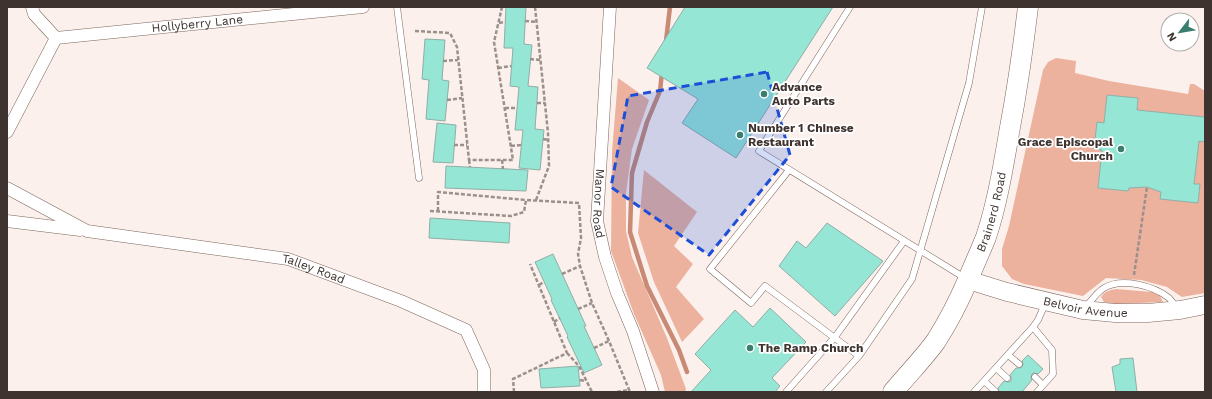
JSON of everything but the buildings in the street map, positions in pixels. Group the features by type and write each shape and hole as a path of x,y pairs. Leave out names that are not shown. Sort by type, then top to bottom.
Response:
{"main road":[{"name":"Brainerd Road","path":"893,392 921,361 948,322 959,302 986,236 1002,174 1019,78 1028,7"}],"street":[{"path":"7,132 56,38 34,14 32,7"},
{"name":"Hollyberry Lane","path":"56,38 363,7"},
{"name":"Manor Road","path":"610,7 598,221 605,257 617,293 633,331 653,392"},
{"name":"Talley Road","path":"7,188 87,230"},
{"name":"Talley Road","path":"7,221 87,230 288,259 401,301 466,330 484,370 484,392"},
{"name":"Belvoir Avenue","path":"968,280 1007,292 1046,300 1083,310 1148,313 1205,306"}],"lane":[{"path":"397,7 419,178"},
{"path":"850,7 759,151 968,280"},
{"path":"826,392 859,356 912,279 968,83 982,7"},
{"path":"789,170 710,269 751,304 765,286 859,356"},
{"path":"786,392 835,337 904,241"},
{"path":"1083,310 1103,288 1115,284 1140,285 1159,292 1180,310"},
{"path":"974,392 1033,327 1038,320 1046,300"},
{"path":"1033,327 1052,350 1053,374 1037,392"},
{"path":"1008,355 1019,364"},
{"path":"996,368 1007,378"},
{"path":"1035,377 1043,385"},
{"path":"984,381 995,391"}],"path":[{"path":"469,160 513,160 494,42 502,7"},
{"path":"535,7 548,140 549,166 536,200"},
{"path":"525,21 537,22"},
{"path":"498,23 505,22"},
{"path":"415,31 450,33 456,47 470,167"},
{"path":"530,59 540,60"},
{"path":"443,61 458,60"},
{"path":"498,68 511,66"},
{"path":"447,100 462,98"},
{"path":"537,102 544,103"},
{"path":"505,108 517,108"},
{"path":"543,139 548,140"},
{"path":"454,145 467,145"},
{"path":"511,146 522,145"},
{"path":"502,160 503,169"},
{"path":"1133,284 1147,187"},
{"path":"438,211 438,192 579,203 581,238 578,254 580,266 592,304 610,341 630,391 617,392"},
{"path":"430,211 511,216 524,212 526,200"},
{"path":"530,264 567,353 579,366 592,392"},
{"path":"562,274 580,266"},
{"path":"539,285 544,282"},
{"path":"578,309 592,304"},
{"path":"554,322 560,318"},
{"path":"594,348 610,341"},
{"path":"514,392 513,380 567,353"},
{"path":"580,380 586,381"}],"highlighted area":[{"path":"767,72 790,155 709,255 611,187 628,96"}],"shaded area":[{"path":"1056,58 1076,61 1075,73 1109,81 1188,94 1190,84 1194,84 1205,91 1205,117 1137,110 1138,98 1107,95 1104,123 1097,123 1094,149 1102,150 1098,188 1128,191 1129,188 1147,187 1161,192 1160,199 1198,203 1200,184 1194,184 1199,141 1205,142 1205,293 1182,297 1167,287 1141,280 1106,278 1083,296 1024,284 1012,279 1002,266 1002,249 1009,226 1043,70 1048,62"},
{"path":"618,78 649,100 632,149 626,193 626,231 632,257 667,338 686,389 685,392 665,392 661,375 634,314 611,251 612,152"},
{"path":"644,170 697,212 674,246 693,264 676,287 704,319 682,342 654,282 638,233"},
{"path":"1116,289 1152,292 1159,294 1163,302 1115,304 1104,302 1101,297 1104,293"}],"waterway":[{"path":"666,41 670,7"},
{"path":"662,72 660,91 647,122 632,173 630,232 647,286 679,350 687,372"}],"place":[{"name":"Advance Auto Parts","path":"764,94"},
{"name":"Number 1 Chinese Restaurant","path":"740,135"},
{"name":"Grace Episcopal Church","path":"1121,149"},
{"name":"The Ramp Church","path":"750,348"}]}
